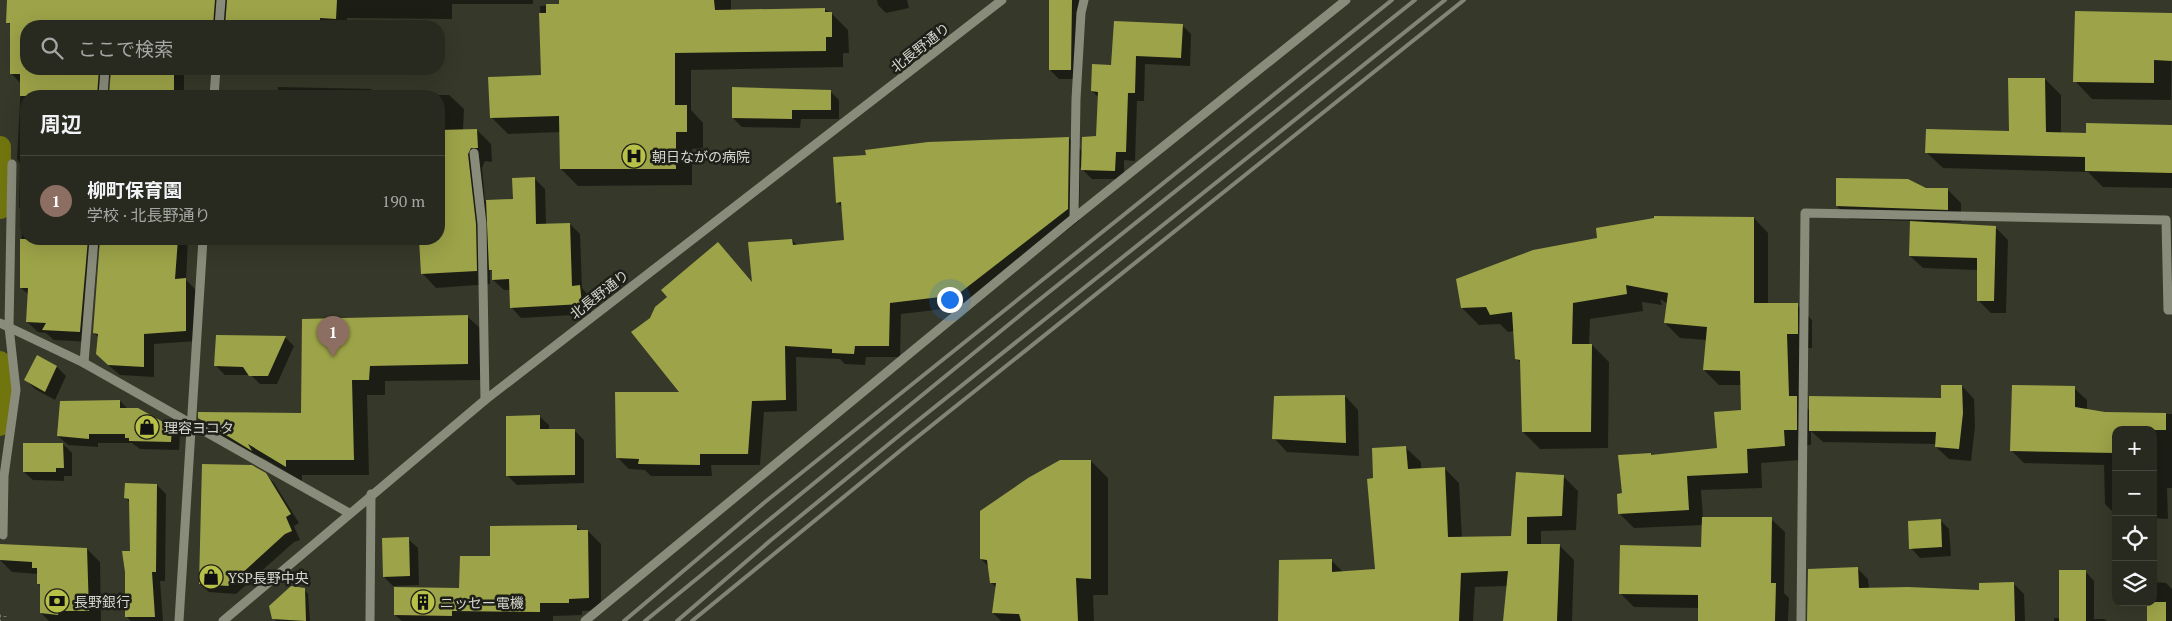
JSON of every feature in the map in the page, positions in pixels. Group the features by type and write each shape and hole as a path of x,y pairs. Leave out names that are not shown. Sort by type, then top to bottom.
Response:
{"street":[{"path":"219,20 221,0"},
{"name":"北長野通り","path":"223,621 349,512 485,400 1002,0"},
{"path":"1074,218 1076,99 1081,13 1084,0"},
{"path":"586,621 1074,218 1346,0"},
{"path":"103,90 105,75"},
{"path":"214,90 216,75"},
{"path":"474,153 482,224 485,400"},
{"path":"3,535 4,476 16,390 4,325 12,164"},
{"path":"1801,621 1805,214 2166,220 2168,310 2172,310"},
{"path":"84,363 94,245"},
{"path":"179,621 203,245"},
{"path":"4,325 84,363 349,512"},
{"path":"370,621 371,494"}],"path":[{"path":"0,616 4,616 2,621"}],"building":[{"path":"7,0 215,0 213,20 20,20 20,74 10,74 10,23 6,23"},
{"path":"227,0 337,0 336,19 225,20"},
{"path":"559,0 714,0 715,10 825,8 825,12 832,12 832,37 826,37 826,51 675,53 675,105 687,105 687,132 676,132 676,169 560,169 559,116 490,118 488,77 541,75 539,13 546,13 546,4 559,4"},
{"path":"1049,0 1072,0 1071,70 1049,70"},
{"path":"2075,11 2172,13 2172,61 2154,60 2154,83 2073,82"},
{"path":"1114,21 1183,24 1181,58 1136,56 1135,93 1128,93 1126,152 1116,152 1115,171 1081,170 1082,137 1096,136 1098,92 1091,91 1092,64 1111,65"},
{"path":"20,75 99,75 97,90 20,90"},
{"path":"111,75 174,75 174,90 109,90"},
{"path":"2008,78 2045,78 2046,132 2086,133 2086,123 2172,125 2172,173 2085,171 2085,157 1925,153 1926,129 2009,131"},
{"path":"732,87 831,90 831,110 792,110 792,119 732,118"},
{"path":"477,129 478,148 471,148 468,154 476,224 477,271 421,274 419,245 445,245 445,130"},
{"path":"1069,137 1068,209 957,295 890,303 889,346 855,346 854,354 832,353 832,349 785,346 786,400 752,401 748,454 700,454 700,465 638,464 639,459 616,458 615,392 679,392 631,332 650,318 655,307 667,297 661,290 718,242 752,282 748,242 792,239 793,245 844,240 841,202 836,203 833,157 866,155 865,150 928,142"},
{"path":"535,177 536,224 570,223 572,286 580,285 582,304 510,308 509,279 492,280 492,270 489,270 486,200 513,199 512,178"},
{"path":"1836,178 1908,179 1926,188 1948,188 1948,210 1836,206"},
{"path":"1654,216 1754,217 1754,303 1798,303 1798,334 1787,334 1789,396 1797,396 1797,430 1784,430 1785,446 1747,449 1748,473 1687,476 1689,510 1618,514 1617,494 1622,493 1618,455 1651,453 1651,455 1717,448 1714,412 1741,410 1740,371 1703,370 1707,327 1664,323 1668,293 1626,285 1627,294 1573,303 1572,344 1592,344 1591,432 1522,432 1520,360 1515,359 1512,312 1490,315 1486,307 1461,308 1456,279 1533,250 1597,238 1596,228 1654,218"},
{"path":"1910,221 1996,226 1994,301 1977,301 1977,258 1909,256"},
{"path":"20,245 87,245 80,332 42,330 46,323 26,322 28,288 20,288"},
{"path":"100,245 178,245 175,279 186,278 186,331 144,334 144,367 108,365 96,354 98,334 93,333"},
{"path":"468,315 468,364 370,366 369,380 352,380 354,460 286,460 286,467 248,444 252,451 198,418 198,412 301,413 302,319"},
{"path":"216,335 286,336 268,376 249,376 243,367 214,366"},
{"path":"37,355 57,366 45,392 24,380"},
{"path":"1941,385 1962,385 1963,413 1959,449 1935,447 1936,432 1809,431 1809,396 1941,398"},
{"path":"2012,385 2075,386 2075,407 2105,412 2166,413 2166,430 2157,430 2157,426 2112,426 2112,453 2010,451"},
{"path":"1345,395 1346,443 1272,439 1274,396"},
{"path":"120,400 120,408 138,408 172,427 171,442 129,441 129,438 125,438 125,434 89,434 89,439 57,436 60,401"},
{"path":"540,415 540,429 575,429 575,475 506,476 506,416"},
{"path":"23,443 63,443 64,468 56,468 56,472 23,472"},
{"path":"1406,446 1408,469 1445,467 1448,537 1511,536 1516,472 1564,475 1562,516 1527,517 1527,544 1560,544 1557,621 1503,621 1508,571 1461,573 1459,621 1278,621 1279,560 1332,559 1332,572 1375,569 1367,479 1373,478 1372,448"},
{"path":"1060,460 1091,460 1091,579 1076,578 1078,621 1021,621 1019,614 992,613 996,583 990,583 987,560 980,559 980,511 1028,478"},
{"path":"202,464 252,465 266,473 291,514 286,517 292,531 285,534 228,586 199,584"},
{"path":"125,483 157,484 156,572 152,572 155,617 125,617 125,572 122,551 130,551 129,499 124,498"},
{"path":"1702,517 1772,517 1771,583 1776,583 1775,621 1698,621 1698,595 1619,594 1620,545 1701,547"},
{"path":"1941,519 1942,547 1909,549 1908,521"},
{"path":"577,525 577,530 588,530 589,598 569,599 569,603 540,603 540,612 452,611 452,616 394,615 394,587 459,588 460,556 490,556 490,526"},
{"path":"409,537 410,576 383,577 382,538"},
{"path":"0,544 87,548 89,611 59,611 58,615 40,613 40,584 37,584 37,568 32,568 32,562 0,560"},
{"path":"1858,567 1859,588 1908,587 1979,590 1979,583 2014,582 2015,621 1807,621 1808,569"},
{"path":"2059,570 2086,570 2086,621 2059,621"},
{"path":"291,586 305,588 306,621 272,619 269,606"},
{"path":"2157,602 2166,602 2166,621 2147,621 2147,606 2157,606"}],"waterway":[{"path":"0,147 0,208"},
{"path":"0,362 2,389 0,425"}],"railway":[{"path":"624,621 765,502 1392,0"},
{"path":"645,621 1029,308 1415,0"},
{"path":"677,621 771,540 906,430 1445,0"},
{"path":"692,621 906,446 1464,0"}],"place":[{"name":"朝日ながの病院","path":"634,156"},
{"name":"柳町保育園","path":"333,357"},
{"name":"理容ヨコタ","path":"147,427"},
{"name":"YSP長野中央","path":"211,577"},
{"name":"長野銀行","path":"57,601"},
{"name":"ニッセー電機","path":"423,602"}]}
